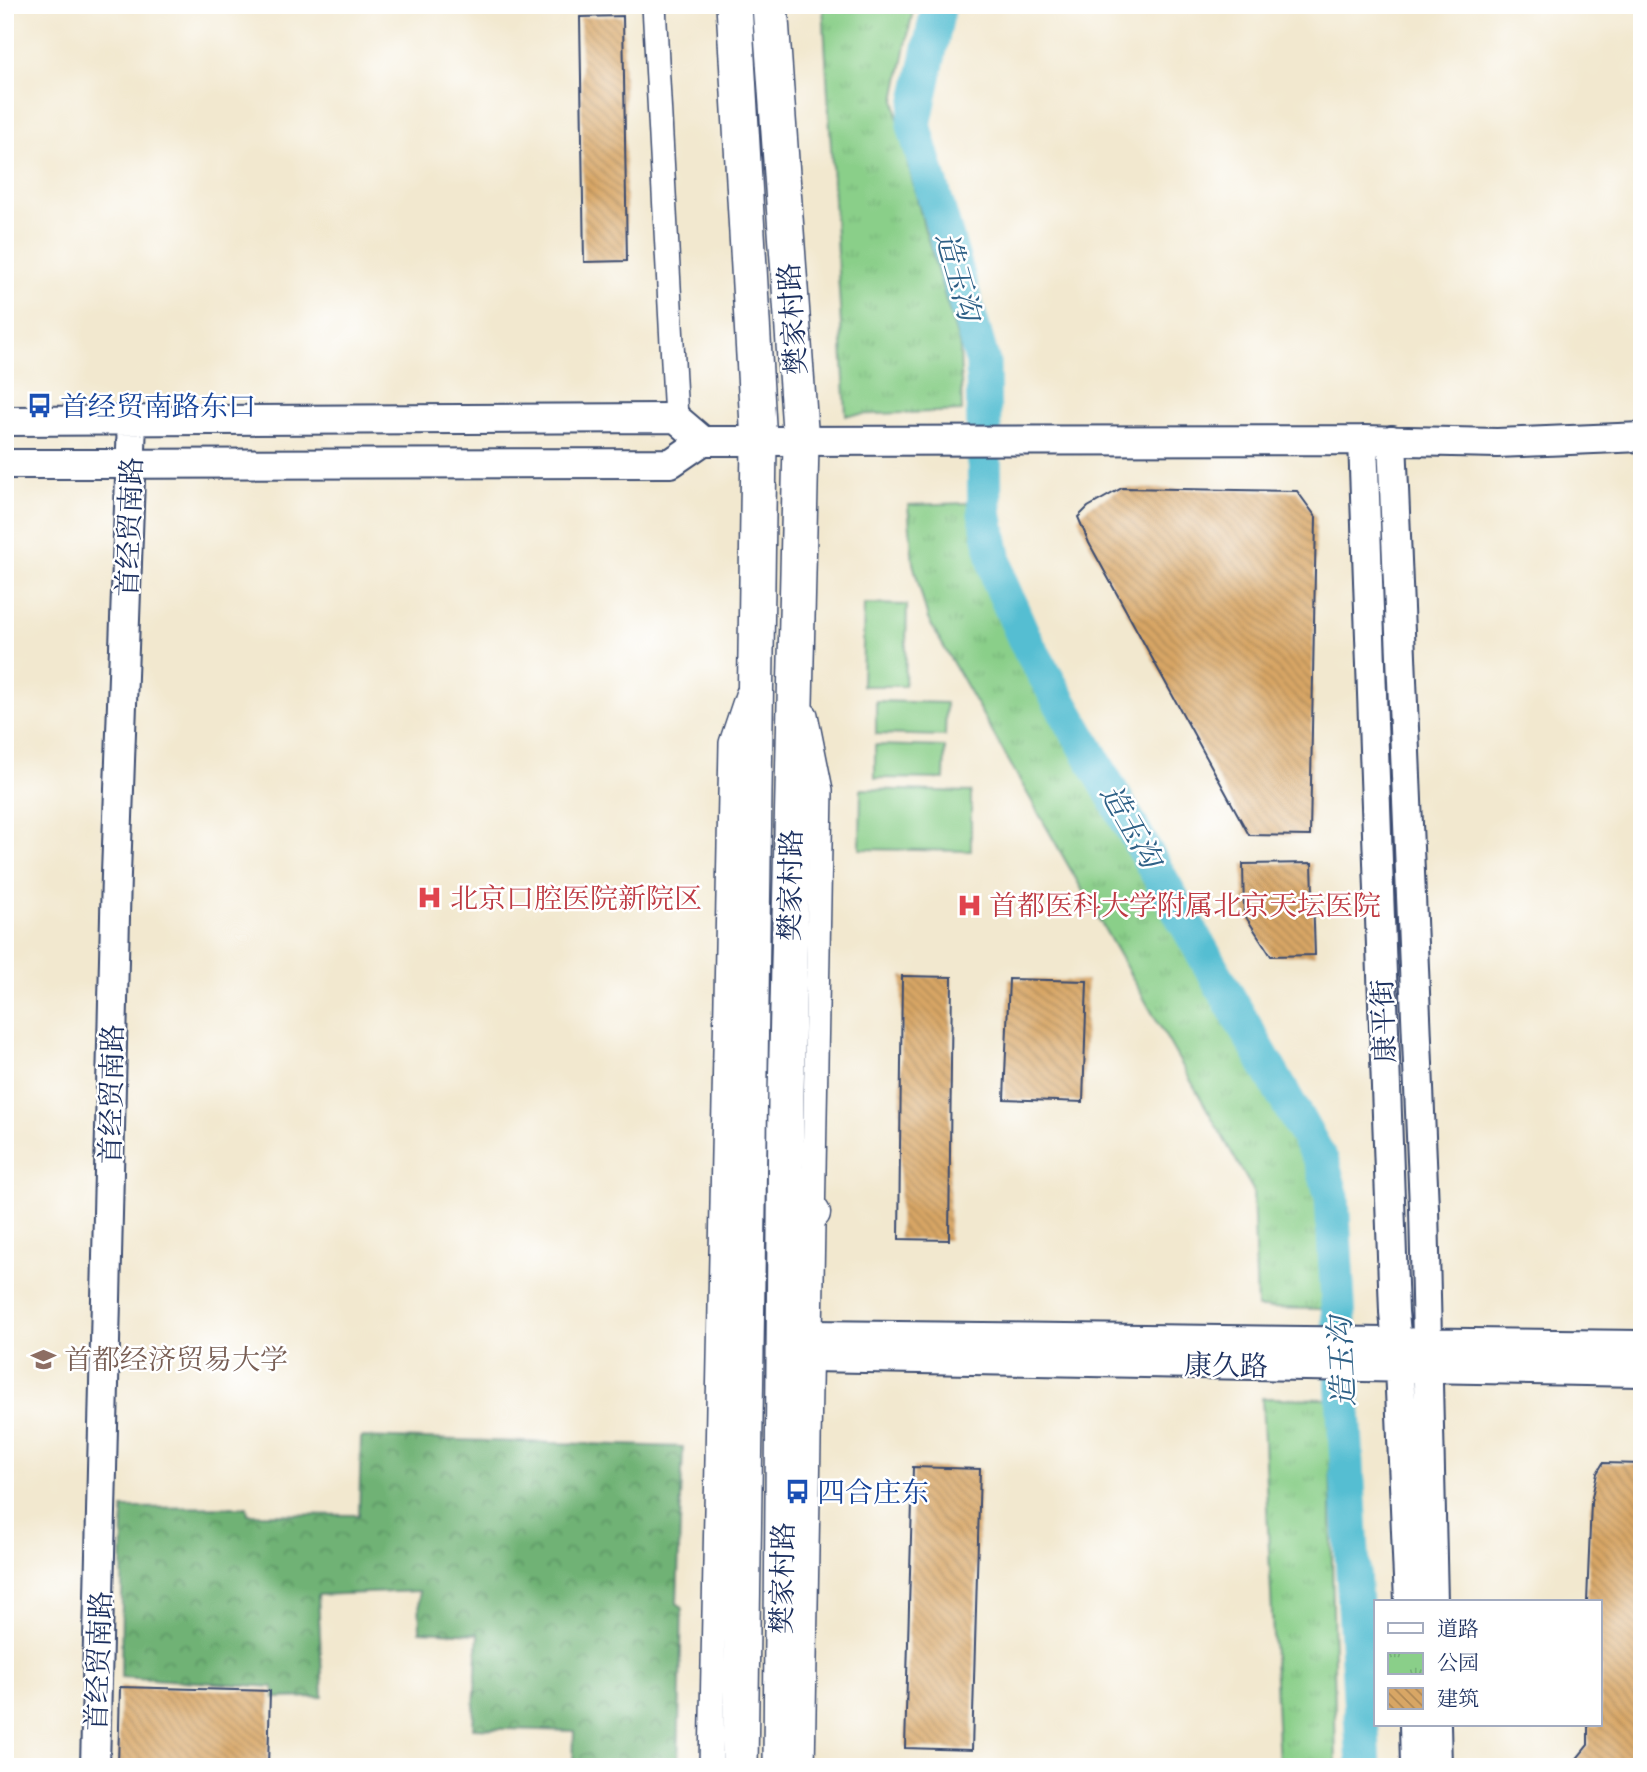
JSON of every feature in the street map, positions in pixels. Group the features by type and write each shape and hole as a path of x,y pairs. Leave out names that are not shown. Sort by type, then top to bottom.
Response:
{"main road":[{"name":"樊家村路","path":"734,5 759,443 740,1767"},
{"name":"樊家村路","path":"770,5 801,443 786,1172 781,1767"},
{"path":"786,1172 814,1213"}],"street":[{"path":"654,5 676,418"},
{"path":"5,421 676,418 703,441"},
{"name":"首经贸南路","path":"95,1767 116,874 132,421"},
{"path":"5,464 671,463 703,441 801,443 963,440 1392,440 1497,443 1642,437"},
{"name":"康平街","path":"1363,440 1409,1600"},
{"name":"康平街","path":"1392,440 1427,1354 1433,1600"},
{"path":"795,662 821,790 803,1767"},
{"path":"711,1767 731,743 757,663"},
{"name":"康久路","path":"811,1346 1427,1354 1642,1345"},
{"name":"康久路","path":"1427,1354 1642,1372"},
{"path":"1413,1726 1415,1767"},
{"path":"1436,1726 1437,1767"}],"green space":[{"path":"823,5 914,5 895,100 900,133 925,230 960,347 962,411 846,415"},
{"path":"970,503 988,587 1003,628 1312,1167 1319,1195 1326,1309 1257,1308 1253,1190 928,619 913,563 908,505"},
{"path":"864,604 907,605 905,686 862,686"},
{"path":"876,701 946,703 945,736 876,734"},
{"path":"875,745 945,747 944,779 875,778"},
{"path":"861,789 971,792 971,851 860,849"},
{"path":"1262,1398 1329,1399 1336,1767 1279,1767"},
{"path":"361,1437 683,1447 677,1603 682,1607 678,1767 573,1767 574,1731 473,1728 478,1634 420,1631 419,1591 318,1595 323,1697 274,1698 274,1687 121,1677 123,1508 247,1507 248,1514 359,1515"}],"building":[{"path":"623,16 627,261 584,262 580,17"},
{"path":"1122,488 1297,491 1316,517 1310,836 1249,835 1089,543 1078,517 1088,507"},
{"path":"1312,863 1315,955 1271,956 1244,914 1243,864"},
{"path":"902,976 952,977 949,1240 899,1239"},
{"path":"1009,979 1087,981 1083,1102 1004,1099"},
{"path":"1603,1463 1642,1464 1642,1767 1570,1767 1588,1745 1588,1726 1602,1726 1602,1600 1587,1600 1591,1502 1597,1473"},
{"path":"913,1467 980,1469 972,1750 905,1748"},
{"path":"120,1687 270,1691 268,1767 118,1767"}],"waterway":[{"name":"造玉沟","path":"939,5 914,125 983,363 985,513 999,580 1026,642 1322,1162 1332,1197 1364,1767"}],"place":[{"name":"首经贸南路东口","path":"40,406"},
{"name":"北京口腔医院新院区","path":"430,898"},
{"name":"首都医科大学附属北京天坛医院","path":"969,905"},
{"name":"首都经济贸易大学","path":"44,1359"},
{"name":"四合庄东","path":"797,1492"}]}
